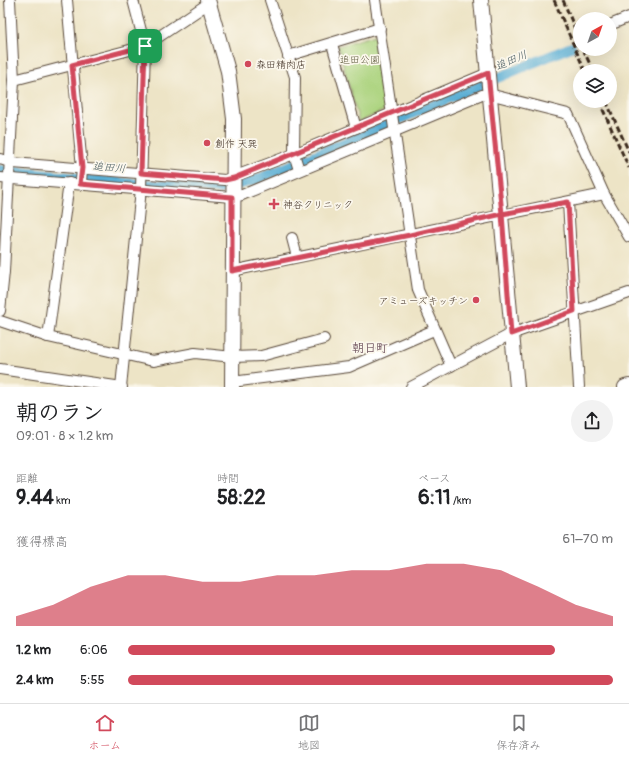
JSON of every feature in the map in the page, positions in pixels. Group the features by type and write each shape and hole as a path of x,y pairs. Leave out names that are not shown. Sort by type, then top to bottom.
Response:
{"street":[{"path":"0,311 4,272 4,160 14,80 10,0"},
{"path":"67,0 82,168 80,184"},
{"path":"0,369 62,383 121,387 141,189 145,46 132,0"},
{"path":"270,0 294,78 294,154 299,170"},
{"path":"375,0 393,113 418,290 434,330 451,366"},
{"path":"481,0 517,387"},
{"path":"14,80 145,46 212,1 228,71 234,119 234,178 232,197 232,384 349,367 434,330"},
{"path":"617,22 629,17"},
{"path":"288,56 332,44 380,28"},
{"path":"332,44 356,128"},
{"path":"4,160 225,180 234,178 294,154 488,73"},
{"path":"4,178 232,197 242,195 482,95 489,94 568,114 604,194 629,237"},
{"path":"48,337 69,183"},
{"path":"232,271 604,194"},
{"path":"568,202 579,387"},
{"path":"292,238 297,257"},
{"path":"411,387 511,334 629,293"},
{"path":"0,321 48,337 124,353 153,361 196,353 233,357 261,356 324,339"},
{"path":"625,387 629,386"}],"green space":[{"name":"追田公園","path":"375,35 387,109 359,122 338,46"}],"waterway":[{"name":"追田川","path":"0,170 127,183 220,189 253,181 571,47"}],"railway":[{"path":"554,0 582,64"},
{"path":"563,0 573,24"},
{"path":"586,56 590,64"},
{"path":"602,108 629,168"},
{"path":"609,108 629,152"}],"place":[{"name":"森田精肉店","path":"248,64"},
{"name":"創作 天巽","path":"207,143"},
{"name":"神谷クリニック","path":"274,204"},
{"name":"アミューズキッチン","path":"476,300"}],"district":[{"name":"朝日町","path":"370,348"}],"route":[{"path":"145,46 72,65 82,168 80,184 232,197 232,271 410,235 502,214 511,334 574,311 568,202 502,214 488,73 294,154 234,178 225,180 141,173 145,46"}]}
